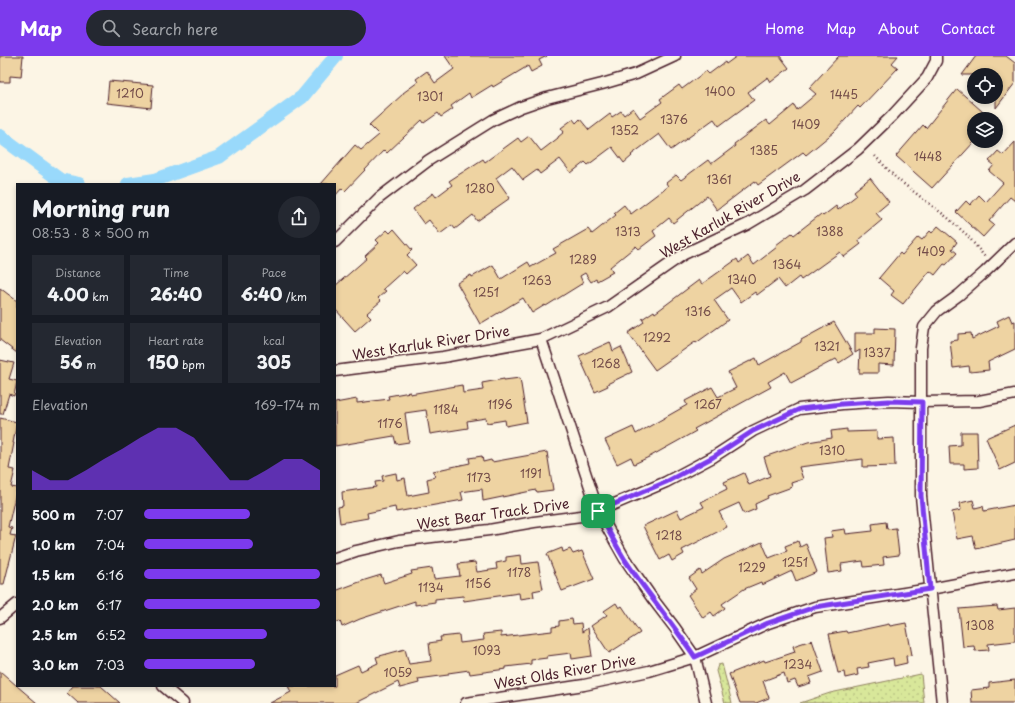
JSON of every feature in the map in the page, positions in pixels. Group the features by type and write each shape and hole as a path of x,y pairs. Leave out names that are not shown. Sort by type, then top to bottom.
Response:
{"street":[{"path":"336,241 380,198 429,160 493,120 521,107 547,98 636,74 674,56"},
{"name":"West Karluk River Drive","path":"336,371 443,357 540,339 608,307 684,254 748,224 805,190 858,149 892,116 927,78 936,61 936,56"},
{"path":"942,703 921,496 921,348 924,327 937,311 959,295 1015,243"},
{"path":"540,339 598,511 625,559 695,657 706,703"},
{"name":"West Bear Track Drive","path":"336,558 399,540 490,530 534,522 581,516 598,511 666,482 713,457 753,431 800,409 842,404 889,401 979,401 1015,394"},
{"name":"West Olds River Drive","path":"466,703 584,685 649,671 695,657 768,623 815,607 930,589 1015,572"},
{"path":"0,618 16,605"},
{"path":"164,687 183,703"}],"path":[{"path":"875,156 896,178 967,236 986,258"}],"green space":[{"path":"722,664 732,703 725,703 716,671 718,665"},
{"path":"921,674 924,703 800,703 830,693"}],"building":[{"path":"0,56 23,56 21,77 10,76 10,82 0,82"},
{"path":"445,56 547,56 539,60 542,66 531,72 528,66 471,98 469,93 451,106 453,109 441,117 438,113 424,123 422,120 387,153 384,150 345,191 342,188 336,195 336,183 322,183 355,145 361,150 379,135 369,125 403,93 418,82 416,79 427,71 435,83 454,69"},
{"path":"737,56 780,56 789,68 771,82 768,77 748,92 754,100 719,126 714,119 671,150 659,134 631,155 632,156 624,163 612,147 588,165 585,162 571,173 560,159 540,174 537,170 523,180 512,166 496,178 510,198 477,221 473,215 455,229 452,225 440,234 429,220 424,224 413,209 433,193 436,197 452,185 449,181 483,159 485,162 518,138 521,142 529,136 541,151 564,132 561,128 573,119 576,123 580,119 589,130 610,114 612,117 621,111 624,115 633,108 640,118 662,102 660,99 679,85 682,89 706,71 709,74 725,62 726,64"},
{"path":"839,56 898,56 892,63 898,68 860,108 858,106 834,132 806,155 803,152 758,185 755,181 717,210 707,196 673,223 669,218 653,231 656,236 639,249 636,246 610,267 613,272 597,281 596,279 591,282 585,273 580,276 583,283 532,313 523,298 480,324 457,283 471,275 472,277 493,265 501,279 528,262 531,267 556,253 553,249 588,229 592,234 616,215 614,213 624,205 631,214 668,186 666,183 676,175 681,180 708,160 711,164 735,146 734,144 766,120 770,125 794,105 797,110 816,94 809,88"},
{"path":"976,56 1006,56 1015,63 1015,83 1003,99 1003,68 967,68"},
{"path":"967,68 967,75 962,75"},
{"path":"109,81 153,85 151,108 107,103"},
{"path":"957,89 967,98 967,104 974,104 983,112 967,112 967,148 969,148 932,188 896,156 923,125 926,128"},
{"path":"1015,142 1015,201 1010,197 989,221 994,225 983,237 956,212 966,201 970,205 979,195 986,202 1003,183 989,171 994,165 989,161 998,151 1003,155"},
{"path":"870,178 889,202 876,213 882,220 858,240 861,244 844,257 840,252 801,280 799,277 785,288 778,279 757,295 755,292 741,302 731,288 714,300 728,320 655,370 628,333 644,322 642,319 654,311 655,313 699,280 702,284 737,259 739,263 748,256 754,265 777,247 776,245 792,233 794,235 821,214 823,216 836,206 838,210 857,195 854,191"},
{"path":"938,226 957,242 952,249 957,253 946,265 944,264 935,275 930,271 903,304 891,295 894,291 879,278 900,253 902,255 918,237 922,240 930,231 932,233"},
{"path":"394,229 412,250 407,255 416,265 406,274 403,271 383,289 386,291 378,298 381,301 367,313 371,317 355,331 336,310 336,285 367,258 365,256 379,243 376,240 387,230 390,233"},
{"path":"0,288 16,300 16,352 0,340"},
{"path":"1009,315 1012,322 1015,321 1015,349 988,362 989,370 970,372 969,366 953,368 950,341 958,340 958,334 971,333 972,339 999,326 997,321"},
{"path":"834,322 853,354 839,363 836,359 791,383 785,372 768,382 771,387 694,429 696,431 651,456 634,464 631,457 617,464 605,440 633,427 636,434 687,405 685,401 712,387 718,397 736,388 728,372 756,358 759,365"},
{"path":"875,328 895,329 894,365 878,364 878,373 859,373 860,350 855,353 855,333 875,333"},
{"path":"610,342 613,351 621,347 632,372 607,384 608,386 595,392 579,356"},
{"path":"0,360 14,363 9,379 16,381 16,386 14,396 9,394 3,414 0,414"},
{"path":"520,378 527,422 506,426 505,420 487,423 486,418 467,421 468,428 430,434 426,410 405,413 409,442 396,444 394,436 336,446 336,403 357,399 357,403 389,399 388,396 410,392 410,394 462,385 463,393 483,390 482,383"},
{"path":"0,418 16,422 9,469 15,470 11,487 16,488 16,492 8,527 12,528 10,535 16,536 4,584 0,584"},
{"path":"1015,425 1015,463 1000,470 986,438"},
{"path":"847,429 847,432 877,431 877,439 894,438 895,466 863,467 863,459 799,467 803,479 791,483 792,487 767,496 768,498 755,504 756,509 744,514 739,503 719,512 727,527 682,550 684,554 672,561 669,555 660,560 643,526 677,510 681,518 704,507 701,502 727,489 724,482 744,473 749,485 770,476 764,457 808,442 832,438 831,431"},
{"path":"961,432 977,432 978,468 964,469 964,464 950,464 949,446 961,445"},
{"path":"547,452 553,490 537,492 536,490 483,501 482,489 461,492 463,500 396,512 395,507 367,513 368,518 340,523 338,507 343,506 342,492 376,487 375,482 383,481 382,476 396,473 397,480 405,478 408,496 429,492 427,479 435,477 433,471 470,463 469,458 482,456 483,462 491,460 492,462"},
{"path":"973,500 975,508 983,506 984,511 1015,505 1015,540 976,549 973,536 957,539 952,512 961,510 960,503"},
{"path":"886,522 887,529 896,528 899,555 883,557 884,565 864,567 863,561 841,564 842,571 828,573 824,538 832,537 831,531 845,529 846,534 873,531 872,524"},
{"path":"798,541 800,547 806,544 817,572 796,581 792,571 762,585 761,582 744,589 722,604 725,608 714,616 711,612 703,618 688,595 696,589 689,578 700,570 702,574 724,559 762,542 769,558 787,551 785,546"},
{"path":"562,548 563,552 570,549 573,554 582,551 594,579 562,591 547,554"},
{"path":"521,555 522,564 538,562 543,589 533,591 534,597 520,599 519,593 464,601 463,596 435,599 435,602 415,605 415,601 360,619 342,627 340,621 336,623 336,591 381,575 384,583 412,574 411,571 432,568 434,579 460,576 458,564 475,562 477,572 497,569 496,563 506,561 506,557"},
{"path":"616,603 619,608 622,606 640,633 609,653 591,626 607,615 604,611"},
{"path":"997,606 998,610 1015,608 1015,641 988,644 989,650 975,651 974,646 963,647 959,609"},
{"path":"572,619 573,624 581,623 582,632 588,628 592,656 572,659 571,653 547,656 547,658 531,660 531,664 506,667 506,669 470,674 469,670 448,673 448,675 418,679 419,683 400,688 398,682 356,703 270,703 291,692 288,687 336,687 336,675 358,665 361,671 378,663 376,657 405,649 409,664 431,661 429,643 441,641 440,637 459,635 460,643 484,640 483,634 501,632 501,637 552,631 552,627 559,626 559,621"},
{"path":"906,623 912,655 906,656 907,663 894,666 893,658 868,663 869,667 857,669 858,675 845,678 844,672 838,673 829,634 846,631 847,633 889,624 890,626"},
{"path":"812,640 823,672 809,677 811,683 798,687 795,680 787,683 784,673 763,681 769,698 756,703 740,703 729,674 764,660 765,662 795,652 793,646"},
{"path":"0,671 16,685 16,687 18,687 37,703 0,703"},
{"path":"1015,680 1015,703 972,703 971,690 989,688 989,683"},
{"path":"72,687 102,687 120,703 78,703 67,693"}],"waterway":[{"path":"135,183 155,180 219,157 302,97 336,56"},
{"path":"0,136 60,180 74,183"}],"route":[{"path":"889,401 922,402 921,496 930,589 815,607 768,623 695,657 625,559 598,511 666,482 713,457 753,431 800,409 842,404 889,401"}]}
